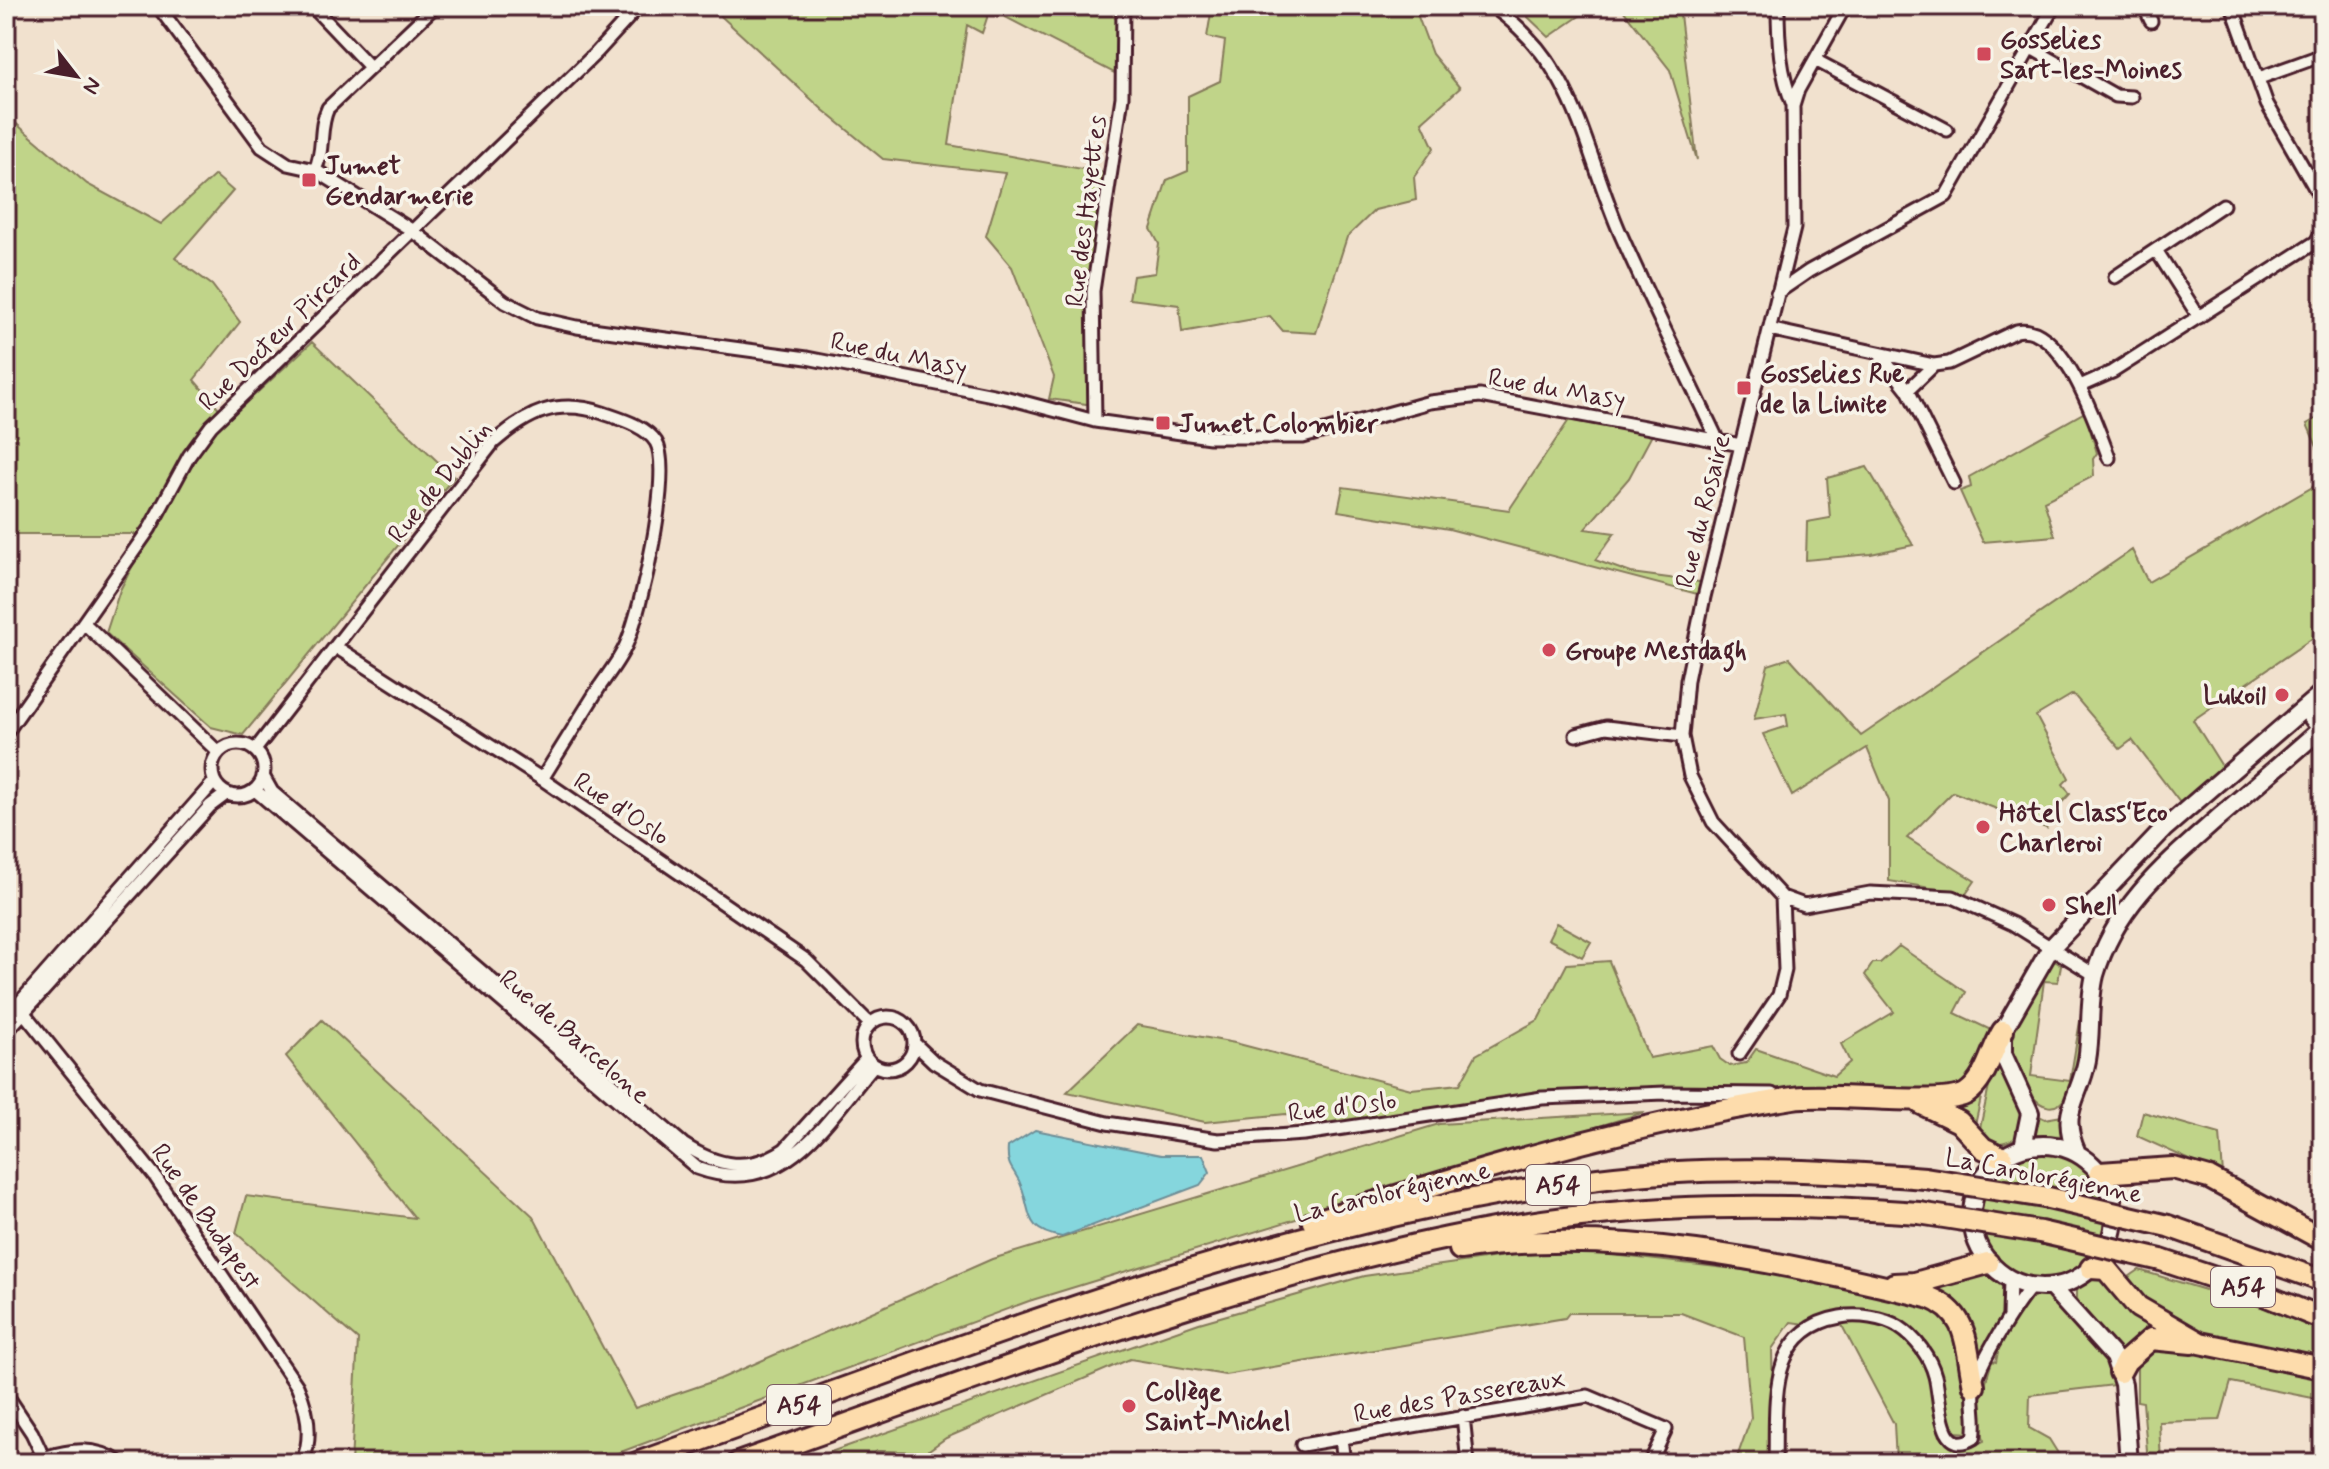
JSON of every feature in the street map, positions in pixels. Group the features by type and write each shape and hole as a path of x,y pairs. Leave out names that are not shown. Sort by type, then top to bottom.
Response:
{"highway":[{"path":"1199,1267 1229,1248 1556,1149 1691,1115 1793,1098 1855,1096 1944,1099 1966,1094 1981,1076 2003,1031"},
{"path":"1911,1099 1959,1122 1983,1148 2002,1157"},
{"path":"2100,1173 2173,1168 2209,1178 2323,1240"},
{"name":"La Carolorégienne","path":"637,1463 1199,1267 1391,1215 1492,1194 1601,1178 1712,1171 1818,1170 1925,1178 2044,1197 2168,1226 2323,1281"},
{"name":"A54","path":"738,1463 1220,1297 1409,1248 1519,1225 1713,1205 1818,1206 1919,1213 2040,1232 2161,1260 2254,1291 2323,1319"},
{"path":"1409,1248 1434,1253 1494,1244 1604,1241 1719,1255 1928,1297 1953,1311 1968,1336 1974,1386"},
{"path":"1874,1285 1915,1283 1988,1263"},
{"path":"2084,1273 2106,1269 2138,1307 2200,1343"},
{"path":"2120,1372 2126,1361 2151,1339 2200,1343 2323,1368"}],"main road":[{"path":"2023,1147 2030,1113 2003,1054 2003,1031 2050,949 2078,915 2164,829 2323,692"},
{"path":"2077,1153 2067,1128 2068,1118 2086,1067 2095,975 2126,908 2152,876 2322,731"},
{"path":"2057,1146 2077,1153 2100,1173 2110,1191 2114,1213 2107,1246 2084,1273 2051,1287 2031,1287 2010,1279 1988,1263 1975,1236 1972,1207 1984,1176 2002,1157 2023,1147 2057,1146"},
{"path":"2080,1317 2084,1273"},
{"path":"2051,1287 2114,1357 2120,1372 2129,1463"}],"street":[{"name":"Rue du Masy","path":"158,6 262,147 288,164 315,170 413,231 505,302 537,318 577,327 807,358 1008,398 1095,421 1210,437 1303,437 1430,402 1480,396 1741,445"},
{"path":"312,6 370,67"},
{"path":"315,170 322,155 321,123 328,108 435,6"},
{"name":"Rue Docteur Pircard","path":"6,733 150,528 200,439 606,43 639,6"},
{"name":"Rue des Hayettes","path":"1095,421 1093,291 1122,97 1123,6"},
{"path":"1492,6 1512,20 1539,49 1563,82 1580,117 1594,171 1621,234 1717,439"},
{"path":"1778,6 1778,43 1785,87 1793,106"},
{"path":"1793,106 1845,6"},
{"path":"1777,293 1846,250 1933,206 1954,187 2054,6"},
{"path":"2144,6 2151,21"},
{"path":"2232,6 2279,129 2323,202"},
{"path":"2031,48 2116,96 2132,97"},
{"path":"2259,78 2323,55"},
{"path":"1815,60 1947,130"},
{"name":"Rue du Rosaire","path":"1782,897 1713,822 1690,776 1682,736 1687,680 1704,597 1794,228 1793,106"},
{"path":"2115,277 2223,205"},
{"path":"2080,386 2112,372 2320,243 2323,230"},
{"path":"2156,250 2199,317"},
{"path":"1769,329 1934,365 1949,363 2024,329 2045,336 2080,386 2109,458"},
{"path":"1881,355 1908,390 1954,483"},
{"path":"1908,390 1934,365"},
{"name":"Rue de Dublin","path":"255,750 493,443 520,420 549,408 586,408 628,421 655,440 662,458 647,574 626,645 542,779"},
{"path":"84,623 218,752"},
{"name":"Rue d'Oslo","path":"336,647 542,779 806,960 870,1024"},
{"path":"2303,710 2322,731"},
{"path":"1576,735 1606,727 1682,736"},
{"path":"240,743 255,750 263,762 263,776 255,790 241,796 226,794 214,782 212,766 218,752 240,743"},
{"name":"Rue de Barcelone","path":"263,776 272,792 683,1144 703,1157 723,1166 768,1160 785,1149 871,1062"},
{"path":"6,1018 214,782"},
{"name":"Rue de Barcelone","path":"255,790 697,1168 721,1177 749,1177 792,1159 871,1062"},
{"path":"6,1032 210,806 226,794"},
{"path":"1739,1054 1779,995 1785,970 1782,897 1804,905 1870,893 1953,897 1993,913 2095,975"},
{"name":"Rue de Budapest","path":"24,1013 154,1175 297,1386 306,1406 309,1427 302,1463"},
{"path":"894,1017 909,1026 914,1043 908,1060 901,1065 883,1068 871,1062 862,1041 870,1024 877,1019 894,1017"},
{"name":"Rue d'Oslo","path":"914,1043 934,1062 980,1090 1107,1123 1218,1140 1319,1132 1542,1098 1665,1093 1767,1094 1793,1098"},
{"path":"2008,1317 2010,1279"},
{"path":"1775,1463 1778,1375 1785,1354 1800,1336 1824,1320 1852,1315 1899,1327 1922,1348 1935,1374 1945,1432 1955,1443 1964,1444 1974,1438 1977,1426 1974,1386 2008,1317 2031,1287"},
{"path":"6,1394 32,1433 45,1460 75,1448 108,1455 121,1463"},
{"name":"Rue des Passereaux","path":"1302,1445 1588,1396 1666,1429 1650,1463"},
{"path":"1463,1416 1468,1463"},
{"path":"1341,1438 1344,1463"}],"green space":[{"path":"710,6 1124,6 1122,77 990,9 982,33 967,25 949,145 1110,174 1093,302 1094,405 1049,399 1054,377 1012,267 986,236 1005,173 883,159 823,110"},
{"path":"1266,6 1302,12 1305,6 1414,6 1432,54 1460,88 1422,122 1434,148 1414,177 1416,200 1375,210 1347,237 1316,333 1283,331 1270,316 1182,332 1179,305 1129,299 1133,276 1155,273 1159,244 1151,229 1167,180 1188,171 1188,96 1220,81 1225,41 1207,37 1212,7"},
{"path":"1528,6 1594,6 1549,37 1528,17"},
{"path":"1620,6 1679,6 1697,160 1670,70"},
{"path":"6,115 87,184 161,224 215,175 233,191 175,258 212,285 240,322 194,380 224,414 196,449 312,342 454,477 243,735 211,727 106,633 120,590 157,519 146,534 6,534"},
{"path":"2085,412 2097,453 2093,459 2094,476 2044,501 2055,536 1983,542 1960,491 1971,487 1969,477"},
{"path":"2323,415 2323,461 2307,424"},
{"path":"1569,420 1652,435 1629,478 1585,529 1615,533 1595,560 1631,573 1707,583 1697,594 1449,529 1338,511 1343,487 1509,510"},
{"path":"1867,467 1913,545 1871,554 1806,560 1807,522 1830,518 1827,478"},
{"path":"2323,481 2323,631 2193,720 2225,771 2181,804 2132,740 2120,749 2073,694 2036,716 2069,778 2063,784 2070,794 2043,823 2046,828 1953,792 1907,838 1975,881 1966,894 1889,881 1889,801 1867,748 1792,796 1763,734 1788,726 1786,714 1754,719 1768,665 1790,658 1861,736 2132,550 2148,582"},
{"path":"1556,923 1591,942 1582,957 1548,939"},
{"path":"1899,946 1966,992 1955,1013 1995,1032 1965,1085 1950,1092 1711,1088 1522,1102 1336,1125 1286,1114 1205,1122 1067,1092 1137,1025 1235,1043 1411,1089 1460,1084 1476,1055 1538,1020 1567,964 1609,961 1649,1058 1713,1046 1720,1059 1730,1066 1746,1063 1756,1049 1834,1076 1850,1062 1841,1044 1894,1012 1865,975 1873,963 1880,963"},
{"path":"2053,960 2061,965 2058,982 2044,981 2031,1076 2070,1081 2084,997 2084,1022 2081,1059 2074,1083 2059,1104 2049,1107 2039,1103 2022,1082 2010,1057 2008,1040 2020,1010"},
{"path":"322,1020 533,1216 635,1408 720,1379 992,1259 1439,1124 1645,1112 1029,1301 591,1463 351,1463 358,1340 236,1233 246,1196 415,1218 286,1056"},
{"path":"1996,1058 2024,1110 2017,1138 1996,1143 1979,1133 1990,1082 1988,1077"},
{"path":"1984,1084 1974,1130 1945,1106"},
{"path":"2143,1112 2220,1134 2223,1175 2137,1136"},
{"path":"2035,1114 2045,1119 2062,1116 2064,1136 2033,1135"},
{"path":"2040,1144 2062,1149 2082,1159 2108,1191 2114,1210 2113,1230 2105,1250 2090,1269 2077,1278 2051,1287 2078,1308 2123,1384 2030,1395 2029,1428 2049,1439 2064,1463 1896,1461 1894,1424 1838,1318 1805,1324 1791,1322 1772,1349 1774,1463 1735,1463 1751,1418 1744,1337 1681,1313 1569,1313 1565,1318 1225,1375 1130,1359 946,1438 926,1452 877,1451 864,1463 799,1463 1199,1323 1364,1276 1526,1253 1578,1251 1874,1285 1953,1311 1974,1397 1969,1433 1955,1432 1947,1419 1955,1443 1939,1435 1966,1449 1984,1441 1978,1408 2009,1318 2022,1302 2043,1288 2013,1279 1991,1263 1978,1242 1973,1218 1977,1194 1989,1172 2010,1154"},
{"path":"2139,1270 2272,1310 2323,1333 2323,1356 2214,1337 2173,1323 2151,1309 2126,1279"},
{"path":"2104,1271 2182,1336 2123,1360 2076,1299 2076,1288 2092,1275"},
{"path":"1984,1274 2001,1284 2005,1302 1998,1325 1975,1366 1973,1344 1923,1291"},
{"path":"2169,1342 2323,1371 2323,1400 2231,1382 2220,1420 2159,1422 2161,1463 2148,1463 2143,1402 2137,1401 2137,1357"}],"water":[{"path":"1035,1130 1161,1155 1203,1155 1210,1172 1200,1185 1062,1237 1042,1230 1032,1221 1020,1182 1008,1160 1008,1147"}],"place":[{"name":"Gosselies Sart-les-Moines","path":"1984,54"},
{"name":"Jumet Gendarmerie","path":"309,180"},
{"name":"Gosselies Rue de la Limite","path":"1744,388"},
{"name":"Jumet Colombier","path":"1163,423"},
{"name":"Groupe Mestdagh","path":"1549,650"},
{"name":"Lukoil","path":"2282,695"},
{"name":"Hôtel Class‘Eco Charleroi","path":"1983,827"},
{"name":"Shell","path":"2049,905"},
{"name":"Collège Saint-Michel","path":"1129,1406"}]}
